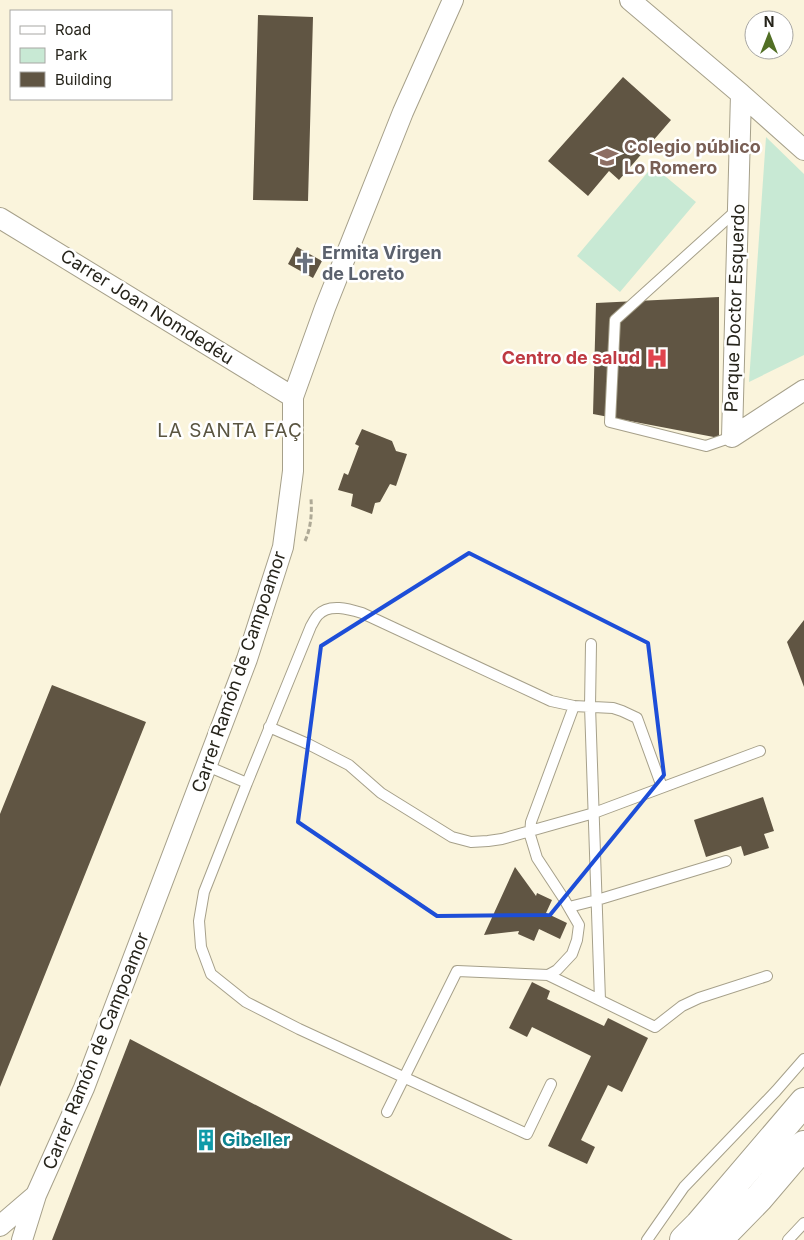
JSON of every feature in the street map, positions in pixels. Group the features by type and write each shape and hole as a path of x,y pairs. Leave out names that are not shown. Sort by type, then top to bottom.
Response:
{"main road":[{"path":"684,1240 804,1102"},
{"path":"718,1240 759,1198 804,1145"}],"street":[{"name":"Carrer Ramón de Campoamor","path":"22,1240 36,1195 84,1088 247,660 283,547 293,471 293,397 325,308 403,112 453,0"},
{"path":"630,0 804,150"},
{"name":"Parque Doctor Esquerdo","path":"732,437 741,94"},
{"name":"Carrer Joan Nomdedéu","path":"0,218 293,397"},
{"name":"Parque Doctor Esquerdo","path":"732,437 804,390"},
{"name":"Carrer Ramón de Campoamor","path":"0,1226 36,1195"}],"lane":[{"path":"732,437 706,446 610,422 615,320 738,209"},
{"path":"551,1084 527,1134 299,1030 246,1002 211,974 201,947 199,921 204,892 311,626 318,615 326,610 343,608 362,613 551,701 574,706 613,708 637,718 662,787"},
{"path":"590,644 590,706 600,1000"},
{"path":"548,974 557,970 572,954 577,940 579,925 537,858 530,831 531,822 574,706"},
{"path":"269,727 349,765 381,793 452,836 472,842 502,838 594,813 760,751"},
{"path":"207,766 247,783"},
{"path":"569,907 726,861"},
{"path":"387,1112 457,971 548,974 655,1027 682,1006 699,998 767,976"},
{"path":"647,1240 684,1187 804,1059"},
{"path":"788,1240 804,1223"}],"highlighted area":[{"path":"469,553 648,643 664,775 550,915 437,916 298,822 321,646"}],"green space":[{"path":"766,137 804,174 804,355 749,382"},
{"path":"653,166 696,202 620,292 577,256"}],"building":[{"path":"258,15 313,17 308,201 253,200"},
{"path":"623,77 671,120 619,180 609,171 588,196 548,161"},
{"name":"Ermita Virgen de Loreto","path":"297,247 322,261 313,278 288,264"},
{"name":"Centro de salud","path":"719,297 719,438 593,414 596,303"},
{"path":"362,429 392,441 396,451 407,454 396,486 390,484 380,502 375,503 372,514 351,506 353,494 338,490 344,473 348,475 359,446 355,444"},
{"path":"804,620 804,687 787,642"},
{"path":"52,685 146,722 0,1087 0,814"},
{"path":"763,797 774,831 764,834 769,848 744,856 741,846 706,857 694,820"},
{"path":"515,867 536,896 537,893 552,900 546,913 567,923 560,939 539,929 534,941 518,934 519,931 484,935"},
{"path":"532,982 550,991 547,999 604,1026 608,1018 648,1038 622,1092 608,1085 581,1140 595,1147 587,1164 548,1146 591,1056 532,1027 527,1037 509,1028"},
{"name":"Gibeller","path":"130,1039 513,1240 52,1240"}],"place":[{"name":"Colegio público Lo Romero","path":"607,157"},
{"name":"Ermita Virgen de Loreto","path":"305,263"},
{"name":"Centro de salud","path":"657,358"},
{"name":"Gibeller","path":"206,1140"}],"district":[{"name":"LA SANTA FAÇ","path":"230,430"}]}
